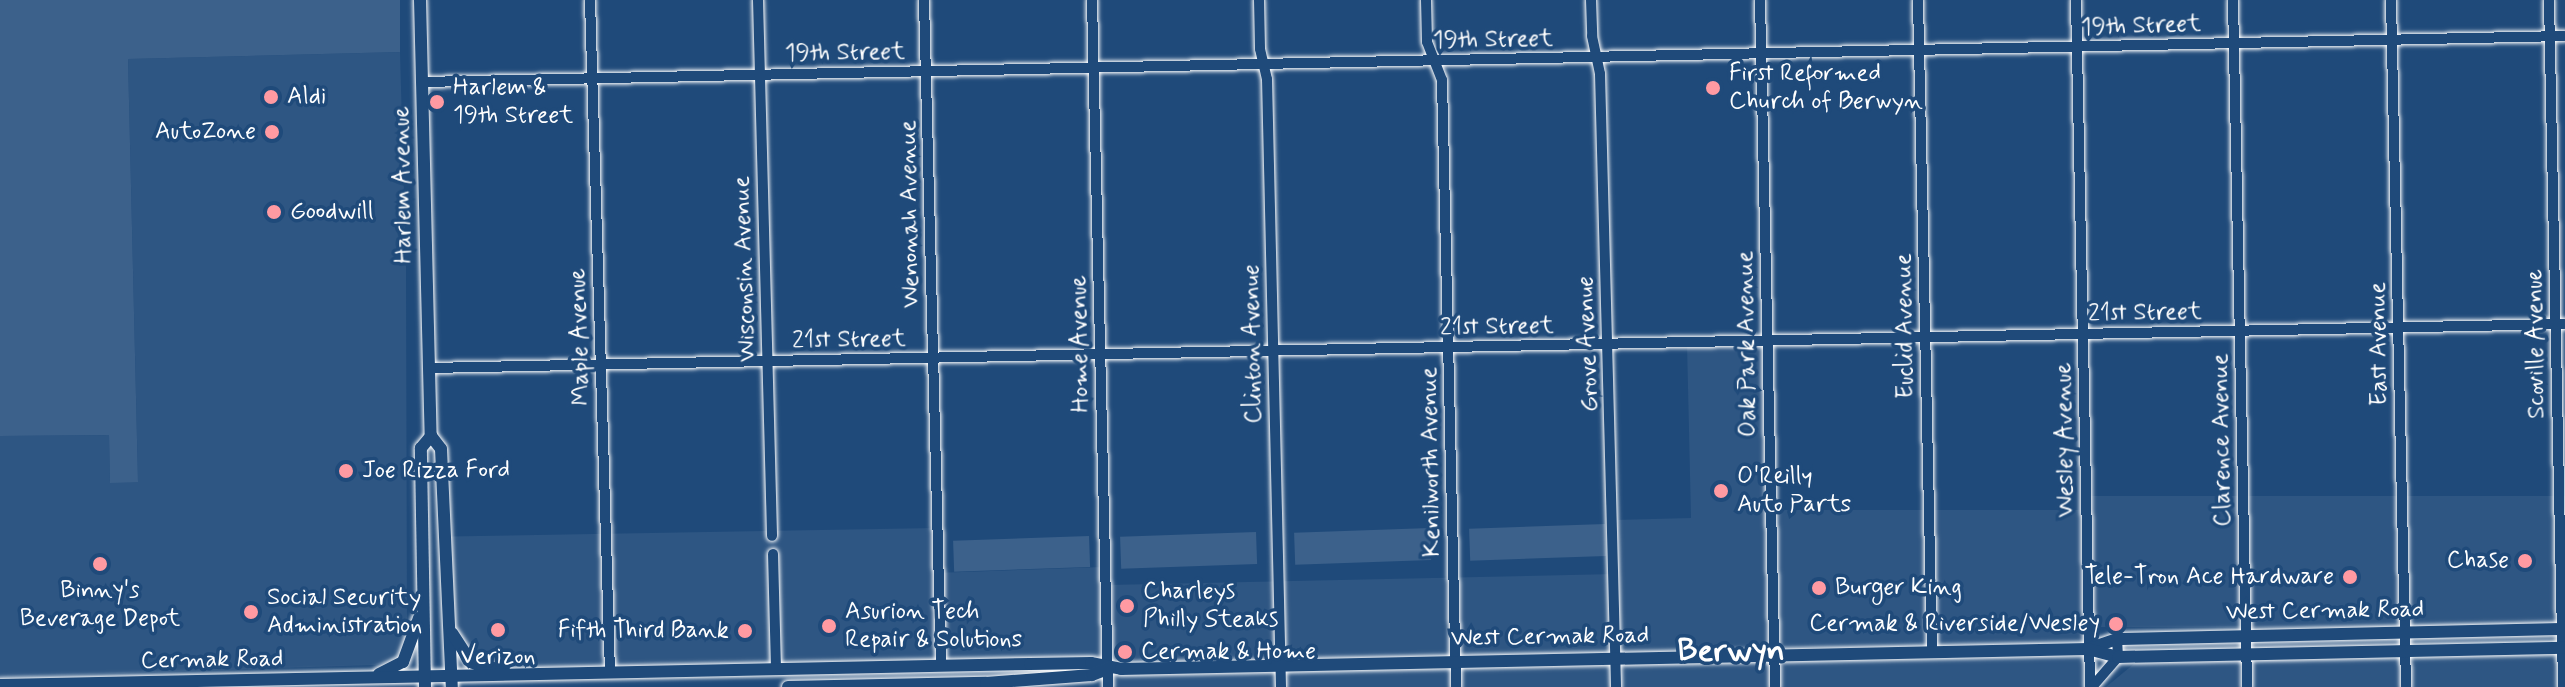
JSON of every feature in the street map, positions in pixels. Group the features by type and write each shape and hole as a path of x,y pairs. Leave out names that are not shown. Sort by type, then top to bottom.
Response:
{"main road":[{"name":"Harlem Avenue","path":"420,0 431,436"},
{"path":"425,682 421,448 431,436 441,449 452,682"},
{"path":"360,678 395,668 403,662 416,632 423,600"},
{"name":"West Cermak Road","path":"2088,649 2117,639 2563,629"},
{"path":"451,630 471,662 530,676"},
{"name":"West Cermak Road","path":"788,687 986,683 1092,675 1108,669 1774,654 2088,649 2118,657 2564,648"},
{"name":"West Cermak Road","path":"425,682 610,673 1091,663 1108,669"},
{"name":"Cermak Road","path":"0,685 360,678 425,682"}],"street":[{"name":"Maple Avenue","path":"590,0 610,673"},
{"name":"Wisconsin Avenue","path":"758,0 772,536"},
{"name":"Wenonah Avenue","path":"924,0 941,666"},
{"name":"Home Avenue","path":"1092,0 1108,687"},
{"name":"Clinton Avenue","path":"1259,0 1260,49 1264,65 1281,687"},
{"name":"Kenilworth Avenue","path":"1426,0 1427,42 1442,80 1456,687"},
{"name":"Grove Avenue","path":"1591,0 1597,58 1609,344 1616,687"},
{"name":"Oak Park Avenue","path":"1760,0 1775,687"},
{"name":"Euclid Avenue","path":"1918,0 1932,651"},
{"name":"Wesley Avenue","path":"2076,0 2091,687"},
{"name":"Clarence Avenue","path":"2233,0 2247,687"},
{"name":"East Avenue","path":"2391,0 2406,687"},
{"name":"Scoville Avenue","path":"2549,0 2560,324 2563,687"},
{"name":"19th Street","path":"422,82 2565,36"},
{"name":"21st Street","path":"429,368 2560,324"},
{"path":"773,554 776,669"},
{"path":"2091,687 2118,657 2117,639"}],"shaded area":[{"path":"0,0 400,0 400,52 128,59 138,482 110,483 109,435 0,436"},
{"path":"400,52 406,264 407,630 403,649 391,661 375,665 0,677 0,436 109,435 110,482 138,481 128,59"},
{"path":"1766,343 1773,687 1110,687 1107,585 1615,574 1614,520 1691,518 1687,344"},
{"path":"2088,496 2565,496 2565,627 2088,627"},
{"path":"1773,510 2085,510 2085,647 1773,647"},
{"path":"1605,524 1606,556 1470,561 1469,529"},
{"path":"936,528 938,664 451,672 449,536"},
{"path":"1430,528 1431,560 1295,565 1294,533"},
{"path":"1256,532 1257,564 1121,569 1120,537"},
{"path":"1089,536 1090,567 954,572 953,541"},
{"path":"1103,567 1106,666 945,672 941,573"},
{"path":"2087,651 2088,687 1777,687 1776,656"},
{"path":"2565,653 2565,687 2250,687 2249,660"},
{"path":"2240,661 2240,687 2106,687 2135,663"}],"place":[{"name":"First Reformed Church of Berwyn","path":"1713,88"},
{"name":"Aldi","path":"271,97"},
{"name":"Harlem & 19th Street","path":"437,102"},
{"name":"AutoZone","path":"272,132"},
{"name":"Goodwill","path":"274,212"},
{"name":"Joe Rizza Ford","path":"346,471"},
{"name":"O'Reilly Auto Parts","path":"1721,491"},
{"name":"Chase","path":"2525,561"},
{"name":"Binny's Beverage Depot","path":"100,564"},
{"name":"Tele-Tron Ace Hardware","path":"2350,577"},
{"name":"Burger King","path":"1819,588"},
{"name":"Charleys Philly Steaks","path":"1127,606"},
{"name":"Social Security Administration","path":"251,612"},
{"name":"Cermak & Riverside/Wesley","path":"2116,624"},
{"name":"Asurion Tech Repair & Solutions","path":"829,626"},
{"name":"Verizon","path":"498,630"},
{"name":"Fifth Third Bank","path":"745,631"},
{"name":"Cermak & Home","path":"1125,652"}],"district":[{"name":"Berwyn","path":"1731,651"}]}
